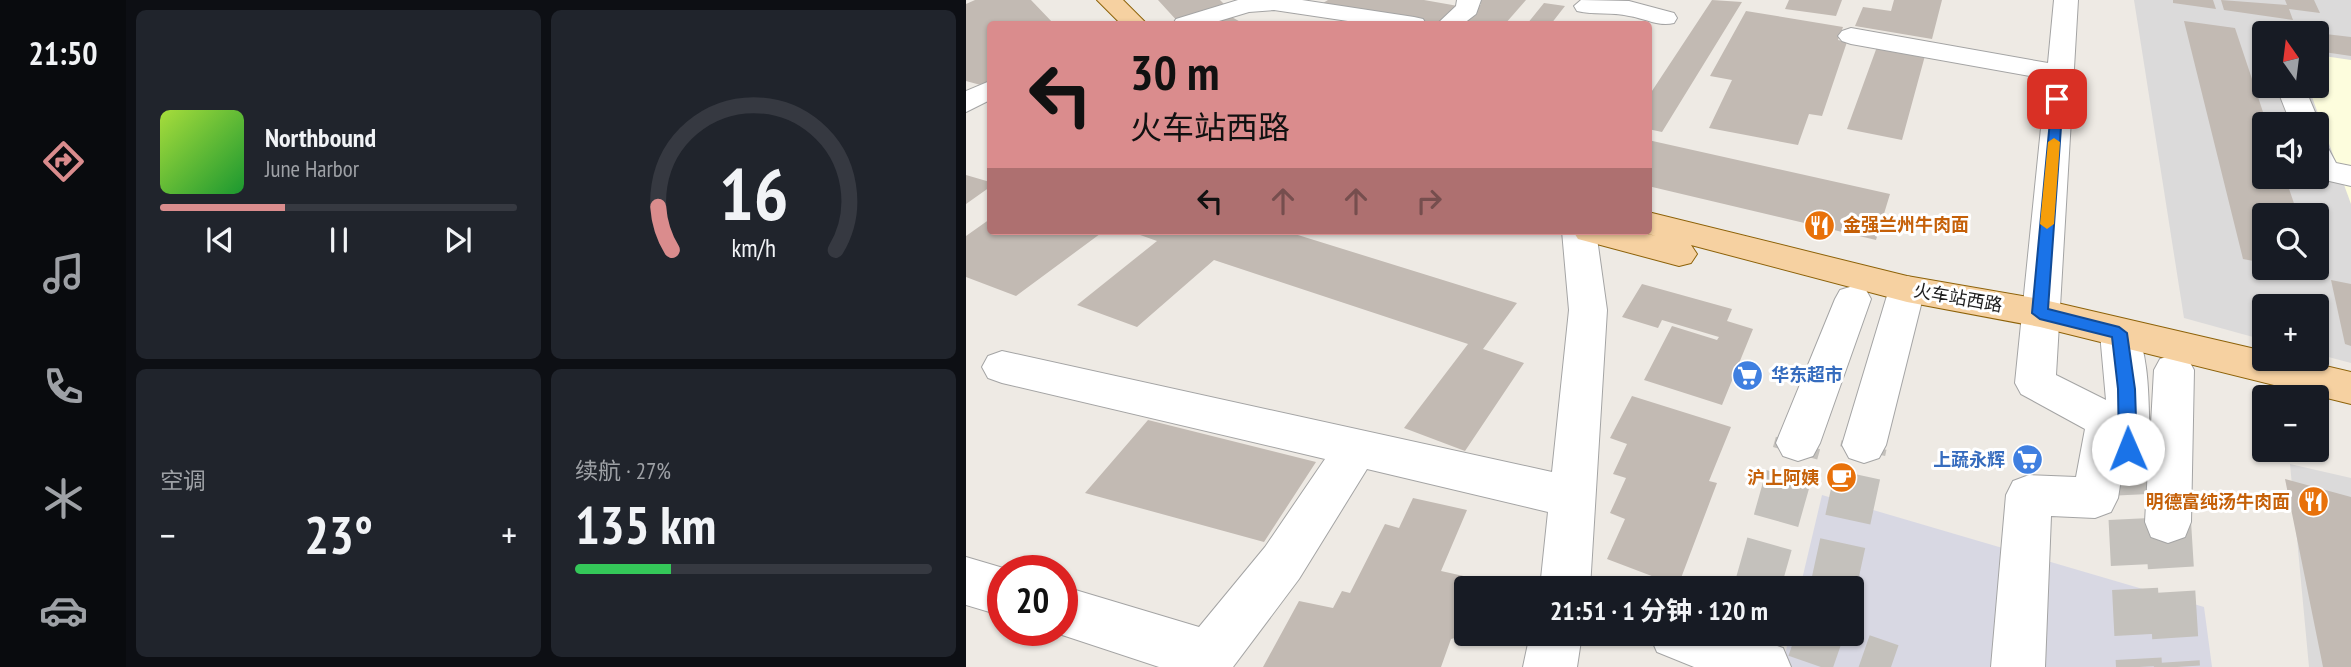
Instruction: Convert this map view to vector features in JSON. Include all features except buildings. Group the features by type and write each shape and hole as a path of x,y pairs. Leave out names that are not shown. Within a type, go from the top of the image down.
{"main road":[{"path":"1100,11 1127,21"},
{"name":"火车站西路","path":"1652,224 1904,300 2351,388"},
{"name":"火车站西路","path":"1605,235 1853,299 1904,300"},
{"name":"火车站西路","path":"2120,344 2174,370 2252,390"},
{"path":"2329,410 2351,415"}],"street":[{"path":"1453,21 1467,9 1469,0"},
{"path":"2018,667 2029,495 2095,498 2108,421 2035,383 2066,0"},
{"path":"1195,21 1247,5 1274,3 1394,21"},
{"path":"1588,10 1629,8 1666,16"},
{"path":"1851,36 2060,73"},
{"path":"966,103 987,91"},
{"path":"2329,171 2351,176"},
{"path":"1566,576 1588,310 1579,235"},
{"path":"1798,443 1853,299"},
{"path":"1864,445 1904,300"},
{"path":"2120,344 2127,389 2128,449"},
{"path":"1002,366 1571,497"},
{"path":"2168,522 2174,370"},
{"path":"1078,617 1203,662 1282,563 1357,447"},
{"path":"966,581 987,587"},
{"path":"1550,667 1554,646"},
{"path":"1707,646 1764,667"}],"shaded area":[{"path":"2134,0 2351,0 2351,363 2329,357 2329,294 2252,294 2252,337 2184,318"},
{"path":"2329,57 2351,60 2351,204 2329,144 2329,112 2317,112 2312,98 2329,98"},
{"path":"2290,464 2351,478 2351,667 2309,667"},
{"path":"1822,495 2204,607 2212,667 1782,667 1787,646 1864,646 1864,576 1803,576"}],"tunnel":[{"path":"1760,576 1798,443"},
{"path":"1836,576 1864,445"},
{"path":"2128,449 2139,667"},
{"path":"2168,522 2177,667"},
{"path":"1831,646 1891,667"}],"slow traffic":[{"path":"2047,224 2054,142"}],"place":[{"name":"金强兰州牛肉面","path":"1820,225"},
{"name":"华东超市","path":"1748,375"},
{"name":"上蔬永辉","path":"2028,460"},
{"name":"沪上阿姨","path":"1842,478"},
{"name":"明德富纯汤牛肉面","path":"2313,502"}],"route":[{"path":"2057,99 2040,313 2119,333 2120,355 2127,389 2128,449"}]}
